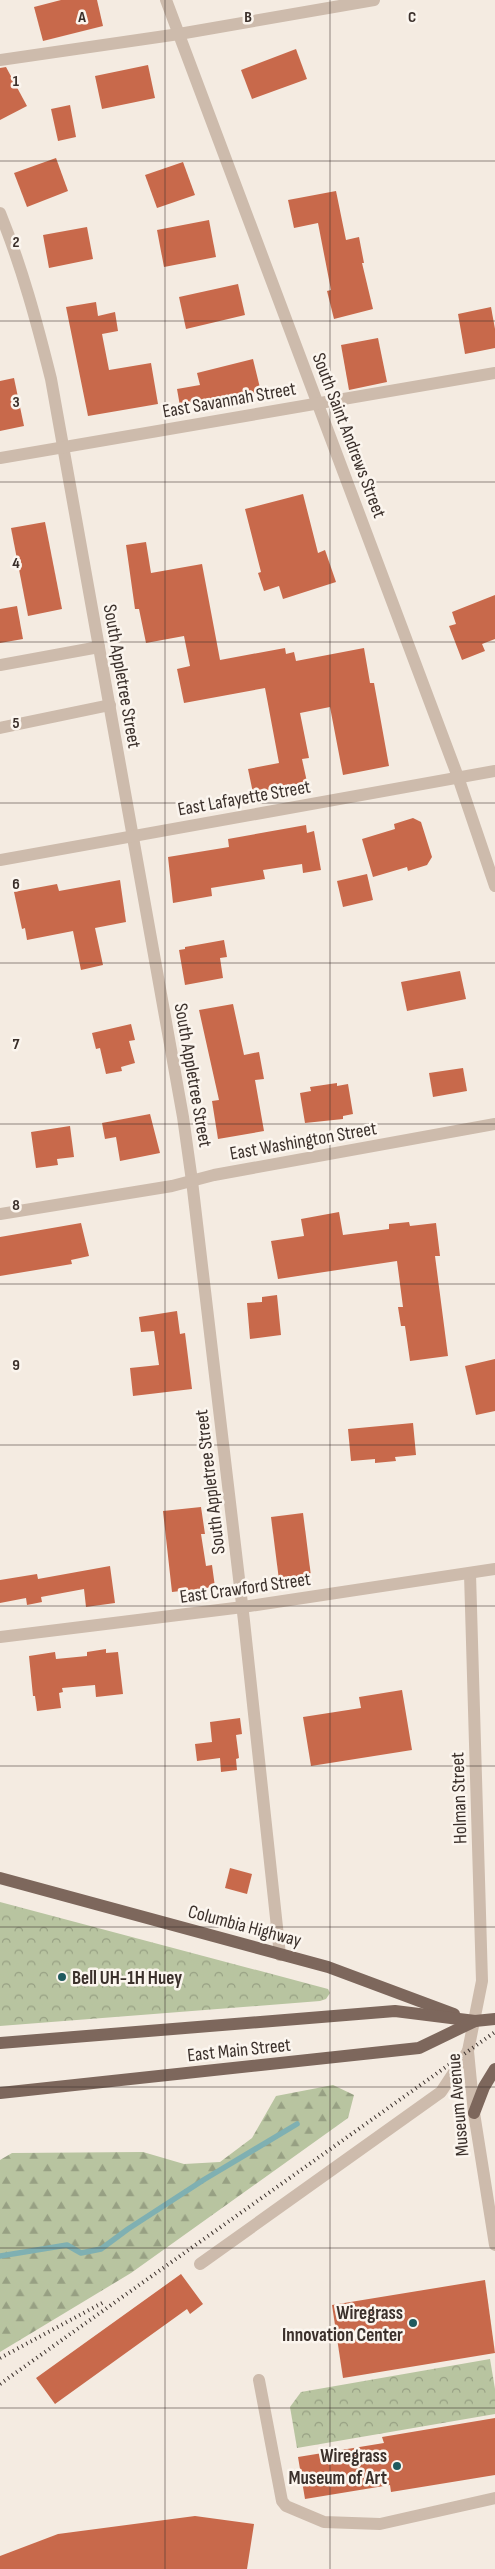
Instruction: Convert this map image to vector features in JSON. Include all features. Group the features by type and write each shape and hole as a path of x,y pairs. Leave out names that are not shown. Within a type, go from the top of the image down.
{"main road":[{"name":"Columbia Highway","path":"0,1878 328,1967 475,2021"},
{"name":"East Main Street","path":"0,2043 394,2011 475,2021 495,2019"},
{"name":"East Main Street","path":"0,2093 419,2048 475,2021"},
{"path":"474,2113 484,2088 495,2069"}],"street":[{"name":"South Saint Andrews Street","path":"166,0 458,777 495,886"},
{"path":"0,60 179,34 374,0"},
{"name":"South Appletree Street","path":"0,213 19,262 39,330 64,448 192,1181 243,1607 280,1955"},
{"name":"East Savannah Street","path":"0,458 495,373"},
{"path":"0,665 99,647"},
{"path":"0,728 110,705"},
{"name":"East Lafayette Street","path":"0,860 495,771"},
{"name":"East Washington Street","path":"0,1214 172,1186 214,1175 495,1124"},
{"name":"East Crawford Street","path":"0,1637 243,1607 495,1570"},
{"name":"Holman Street","path":"470,1574 482,1981 475,2021"},
{"name":"Museum Avenue","path":"475,2021 468,2051 474,2113 495,2245"},
{"path":"200,2264 441,2092 468,2051"},
{"path":"259,2380 282,2501 286,2506 324,2522 380,2524 495,2498"}],"green space":[{"path":"0,1902 328,1989 330,1993 326,1999 320,2001 0,2026"},
{"path":"333,2085 354,2095 348,2118 131,2273 0,2352 0,2160 12,2153 143,2152 184,2164 220,2162 252,2138 276,2096"},
{"path":"490,2359 495,2389 495,2414 297,2448 290,2407 301,2392"}],"building":[{"path":"61,0 97,0 103,26 43,41 34,7"},
{"path":"296,49 307,79 252,99 241,70"},
{"path":"148,65 155,98 102,109 95,76"},
{"path":"6,67 27,106 0,120 0,68"},
{"path":"70,105 76,137 58,141 51,109"},
{"path":"56,158 68,191 27,207 14,173"},
{"path":"183,162 195,195 157,208 145,175"},
{"path":"336,191 346,240 359,237 364,263 362,263 373,309 334,319 327,291 331,290 318,223 294,228 288,200"},
{"path":"209,220 216,257 164,267 157,230"},
{"path":"87,227 93,259 49,268 43,235"},
{"path":"238,284 245,315 186,329 179,297"},
{"path":"96,302 98,316 115,312 118,331 102,334 109,370 151,363 158,404 88,416 66,307"},
{"path":"491,307 495,329 495,348 465,354 458,314"},
{"path":"378,338 387,382 349,390 341,345"},
{"path":"253,359 261,392 205,406 204,402 180,406 177,389 200,385 197,373"},
{"path":"14,378 24,426 0,431 0,381"},
{"path":"303,494 318,553 325,550 336,582 283,599 279,586 264,591 258,573 261,572 245,509"},
{"path":"45,522 62,609 28,616 11,528"},
{"path":"146,542 151,573 202,564 220,660 285,648 286,654 294,652 296,661 364,648 370,683 374,683 389,766 343,775 330,707 300,713 309,758 302,759 307,782 253,793 248,769 279,763 265,688 184,703 177,669 190,666 184,636 146,643 139,609 135,609 126,545"},
{"path":"495,595 495,639 482,644 485,651 462,660 449,626 456,624 452,612"},
{"path":"17,606 23,639 0,643 0,609"},
{"path":"413,818 421,822 432,857 427,865 408,871 407,867 373,877 362,839 395,829 394,824"},
{"path":"306,825 307,833 314,831 321,870 303,873 302,864 263,870 265,879 211,888 212,896 173,903 168,857 229,847 228,839"},
{"path":"367,874 373,900 343,907 337,881"},
{"path":"120,880 126,922 95,928 103,965 81,970 73,931 27,940 25,928 22,929 14,892 57,884 59,891"},
{"path":"224,940 227,957 220,958 223,978 185,985 179,950 185,949 185,947"},
{"path":"460,971 466,999 407,1011 401,982"},
{"path":"233,1004 244,1055 259,1052 264,1079 255,1080 264,1131 218,1139 212,1101 219,1100 199,1010"},
{"path":"131,1024 135,1040 129,1041 135,1063 121,1067 122,1071 106,1074 100,1048 96,1049 92,1033"},
{"path":"463,1068 467,1091 433,1097 429,1073"},
{"path":"337,1083 337,1086 348,1084 353,1114 343,1116 343,1119 305,1123 300,1093 311,1091 310,1087"},
{"path":"150,1114 160,1153 120,1161 116,1137 105,1139 102,1123"},
{"path":"70,1126 74,1157 57,1159 58,1165 36,1168 31,1132"},
{"path":"339,1212 343,1235 389,1229 389,1224 409,1222 410,1226 436,1223 440,1256 435,1256 448,1356 410,1361 405,1326 401,1326 398,1307 403,1307 397,1261 278,1279 271,1241 304,1236 301,1219"},
{"path":"81,1223 89,1256 71,1260 72,1264 0,1276 0,1237"},
{"path":"277,1295 281,1335 250,1339 247,1303 262,1302 262,1297"},
{"path":"177,1311 180,1334 185,1333 192,1389 133,1396 130,1368 159,1365 154,1331 141,1332 139,1317"},
{"path":"495,1359 495,1411 476,1415 465,1366"},
{"path":"413,1423 416,1455 395,1457 396,1461 375,1463 375,1459 351,1461 348,1429"},
{"path":"201,1507 205,1534 201,1534 206,1566 212,1565 215,1587 172,1592 163,1511"},
{"path":"303,1513 311,1576 279,1580 271,1517"},
{"path":"110,1566 115,1603 86,1607 84,1589 41,1597 42,1602 27,1605 26,1598 0,1603 0,1580 37,1574 38,1579"},
{"path":"106,1649 106,1653 118,1652 123,1694 96,1697 95,1685 62,1688 63,1692 59,1693 61,1708 37,1711 35,1696 33,1696 29,1656 55,1652 56,1659 87,1656 87,1652"},
{"path":"402,1690 412,1750 311,1766 303,1717 361,1708 359,1697"},
{"path":"240,1718 242,1734 236,1735 239,1758 236,1759 237,1770 221,1772 220,1758 197,1761 195,1744 212,1742 210,1722"},
{"path":"230,1868 252,1874 247,1894 225,1888"},
{"path":"181,2274 203,2304 190,2314 187,2309 55,2404 36,2378"},
{"name":"Wiregrass Innovation Center","path":"485,2280 495,2353 343,2378 332,2305"},
{"name":"Wiregrass Museum of Art","path":"495,2418 495,2475 391,2492 390,2485 305,2499 298,2457 384,2443 382,2437"},
{"path":"195,2516 254,2524 247,2569 0,2569 0,2556 58,2534"}],"waterway":[{"path":"0,2256 67,2245 81,2253 101,2249 128,2229 205,2179 297,2124"}],"railway":[{"path":"0,2384 495,2032"},
{"path":"0,2358 104,2302"}],"place":[{"name":"Bell UH-1H Huey","path":"62,1977"},
{"name":"Wiregrass Innovation Center","path":"413,2323"},
{"name":"Wiregrass Museum of Art","path":"397,2466"}]}
